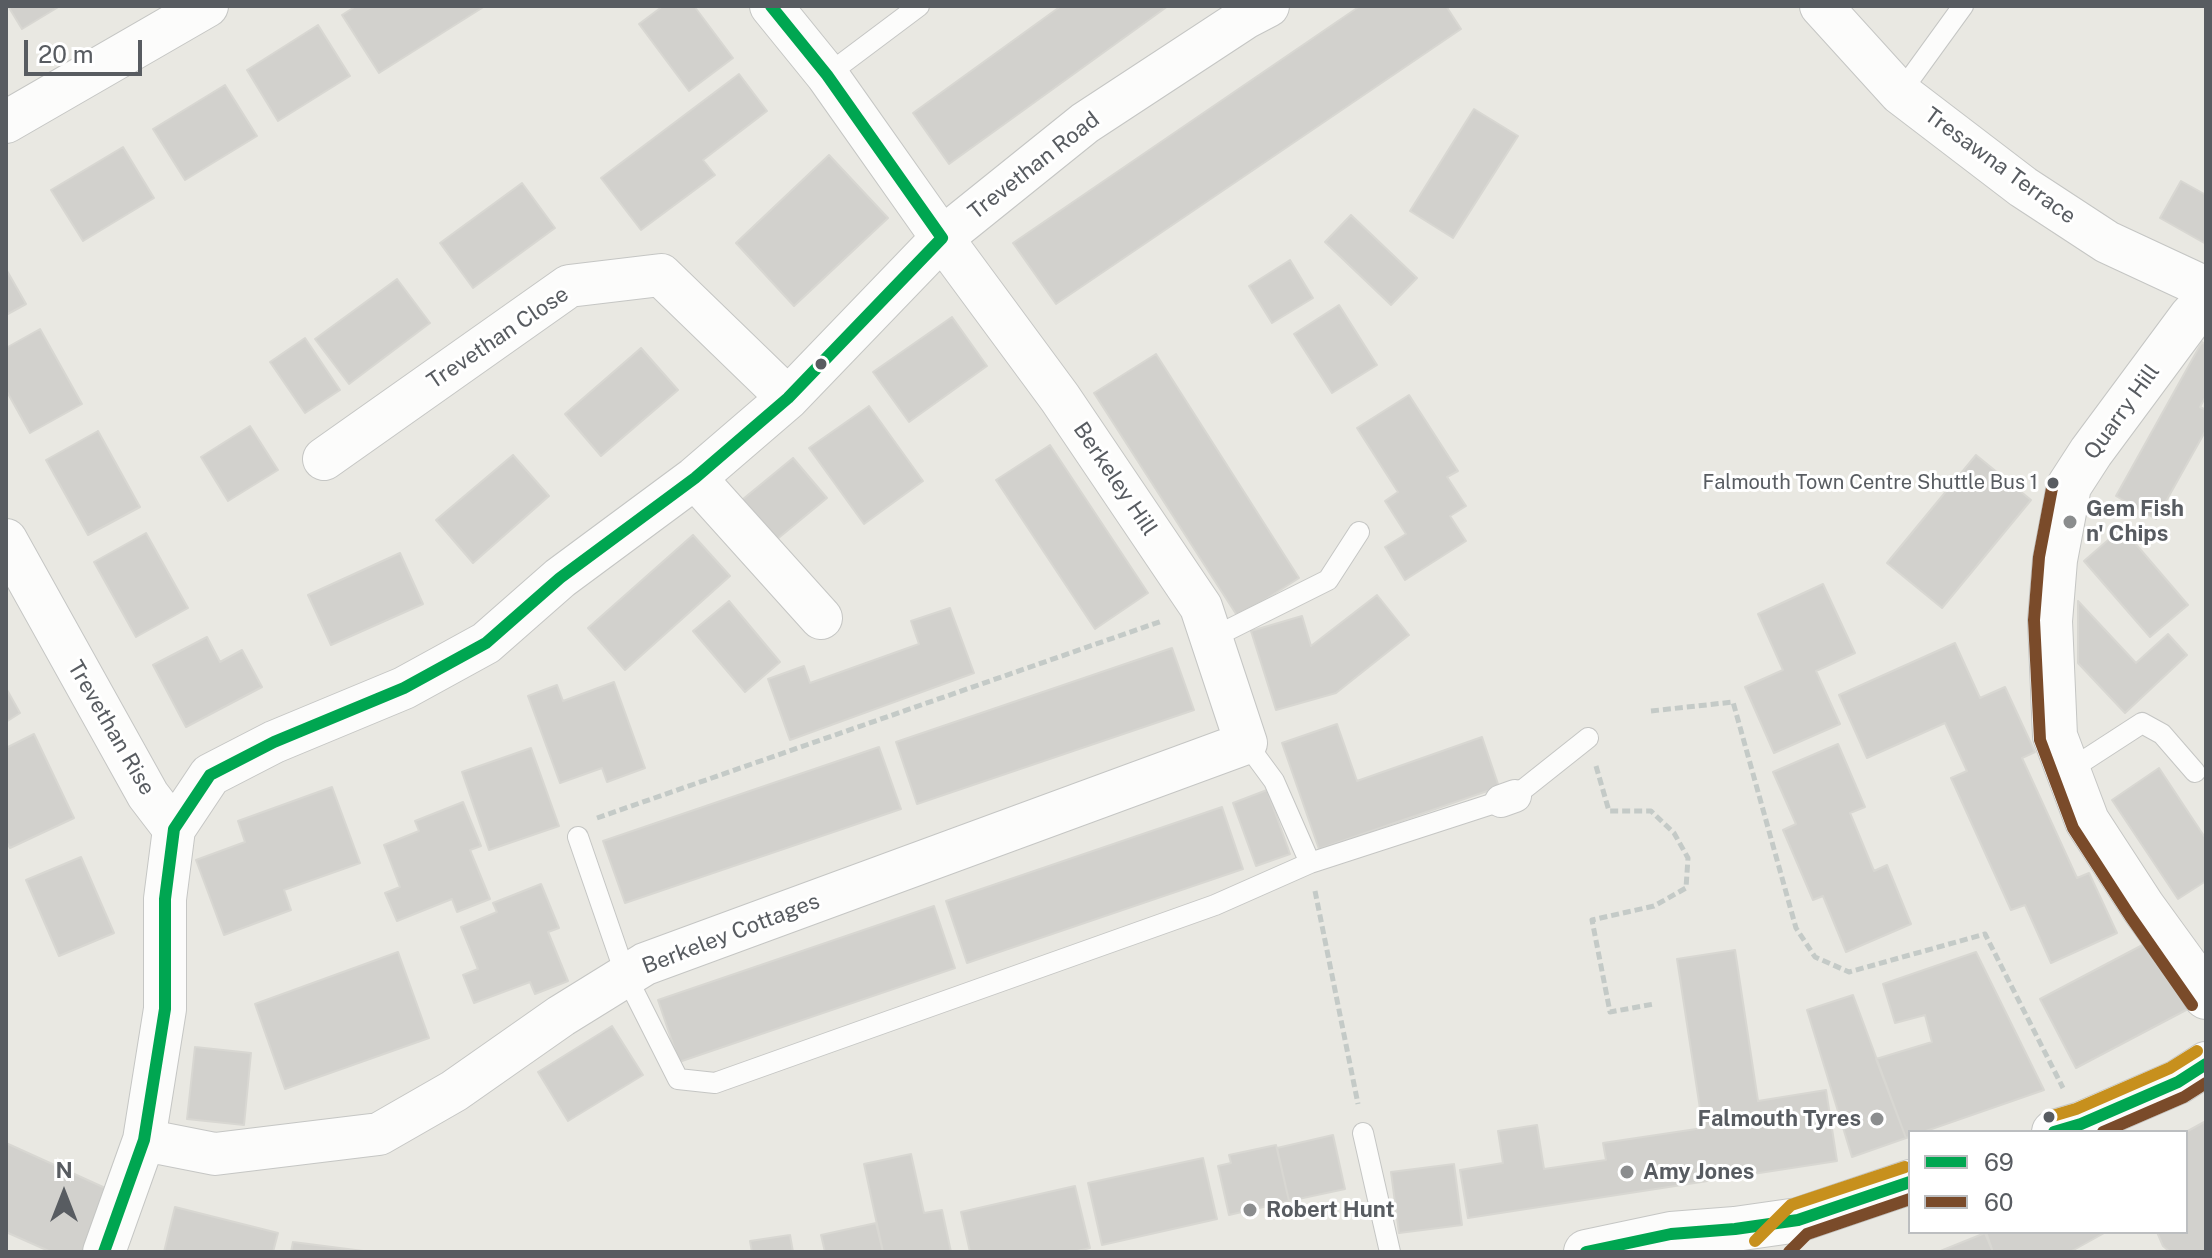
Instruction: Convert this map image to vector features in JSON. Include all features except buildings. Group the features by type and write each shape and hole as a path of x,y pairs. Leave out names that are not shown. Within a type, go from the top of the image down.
{"street":[{"path":"6,122 207,6"},
{"name":"Berkeley Hill","path":"771,6 827,75 1060,398 1206,623 1246,743"},
{"name":"Trevethan Road","path":"174,829 210,775 274,742 404,688 486,643 560,578 695,478 788,398 942,238 1085,123 1268,6"},
{"name":"Tresawna Terrace","path":"1821,6 1900,93 2023,187 2202,306"},
{"name":"Trevethan Close","path":"324,459 569,286 661,275 788,398"},
{"name":"Quarry Hill","path":"2202,306 2091,452 2069,486 2055,560 2050,621 2055,736 2087,821 2206,997"},
{"path":"695,478 821,618"},
{"name":"Trevethan Rise","path":"6,540 148,795 174,829"},
{"name":"Berkeley Cottages","path":"144,1140 215,1154 379,1134 454,1091 561,1016 645,964 1246,743"},
{"path":"104,1252 144,1140 165,1009 165,899 174,829"},
{"path":"2073,1129 2178,1082 2206,1064"},
{"path":"1598,1251 1671,1234 1798,1220 1908,1183"},
{"path":"1766,1252 1798,1220"}],"lane":[{"path":"827,75 919,6"},
{"path":"1900,93 1963,6"},
{"path":"1206,623 1328,580 1359,532"},
{"path":"2068,771 2142,723 2162,734 2195,772"},
{"path":"578,837 626,976 678,1079 715,1083 1215,905 1310,863 1508,799 1588,738"},
{"path":"1246,743 1274,781 1310,863"},
{"path":"1363,1133 1390,1252"}],"path":[{"path":"578,837 588,821 1206,623"},
{"path":"1651,711 1733,702 1796,928 1815,957 1849,972 1985,934 2073,1129"},
{"path":"1588,738 1609,811 1651,811 1674,833 1688,858 1686,888 1654,906 1592,920 1610,1012 1654,1004"},
{"path":"1310,863 1363,1133"}],"transit line":[{"name":"69","path":"104,1252 144,1140 165,1009 165,899 174,829 210,775 274,742 404,688 486,643 560,578 695,478 788,398 942,238 827,75 771,6"},
{"name":"60","path":"2053,483 2039,557 2034,620 2040,740 2073,828 2192,1005"},
{"path":"2049,1117 2076,1109 2170,1068 2197,1051"},
{"name":"69","path":"2061,1130 2178,1082 2206,1064"},
{"name":"60","path":"2108,1130 2184,1097 2206,1083"},
{"path":"1755,1241 1791,1205 1905,1167"},
{"name":"69","path":"1586,1252 1671,1234 1798,1220 1908,1183"},
{"name":"60","path":"1789,1252 1807,1234 1908,1200"}],"place":[{"name":"Falmouth Town Centre Shuttle Bus 1","path":"2053,483"},
{"name":"Gem Fish n' Chips","path":"2070,522"},
{"name":"Falmouth Tyres","path":"1877,1119"},
{"name":"Amy Jones","path":"1627,1172"},
{"name":"Robert Hunt","path":"1250,1210"}]}
